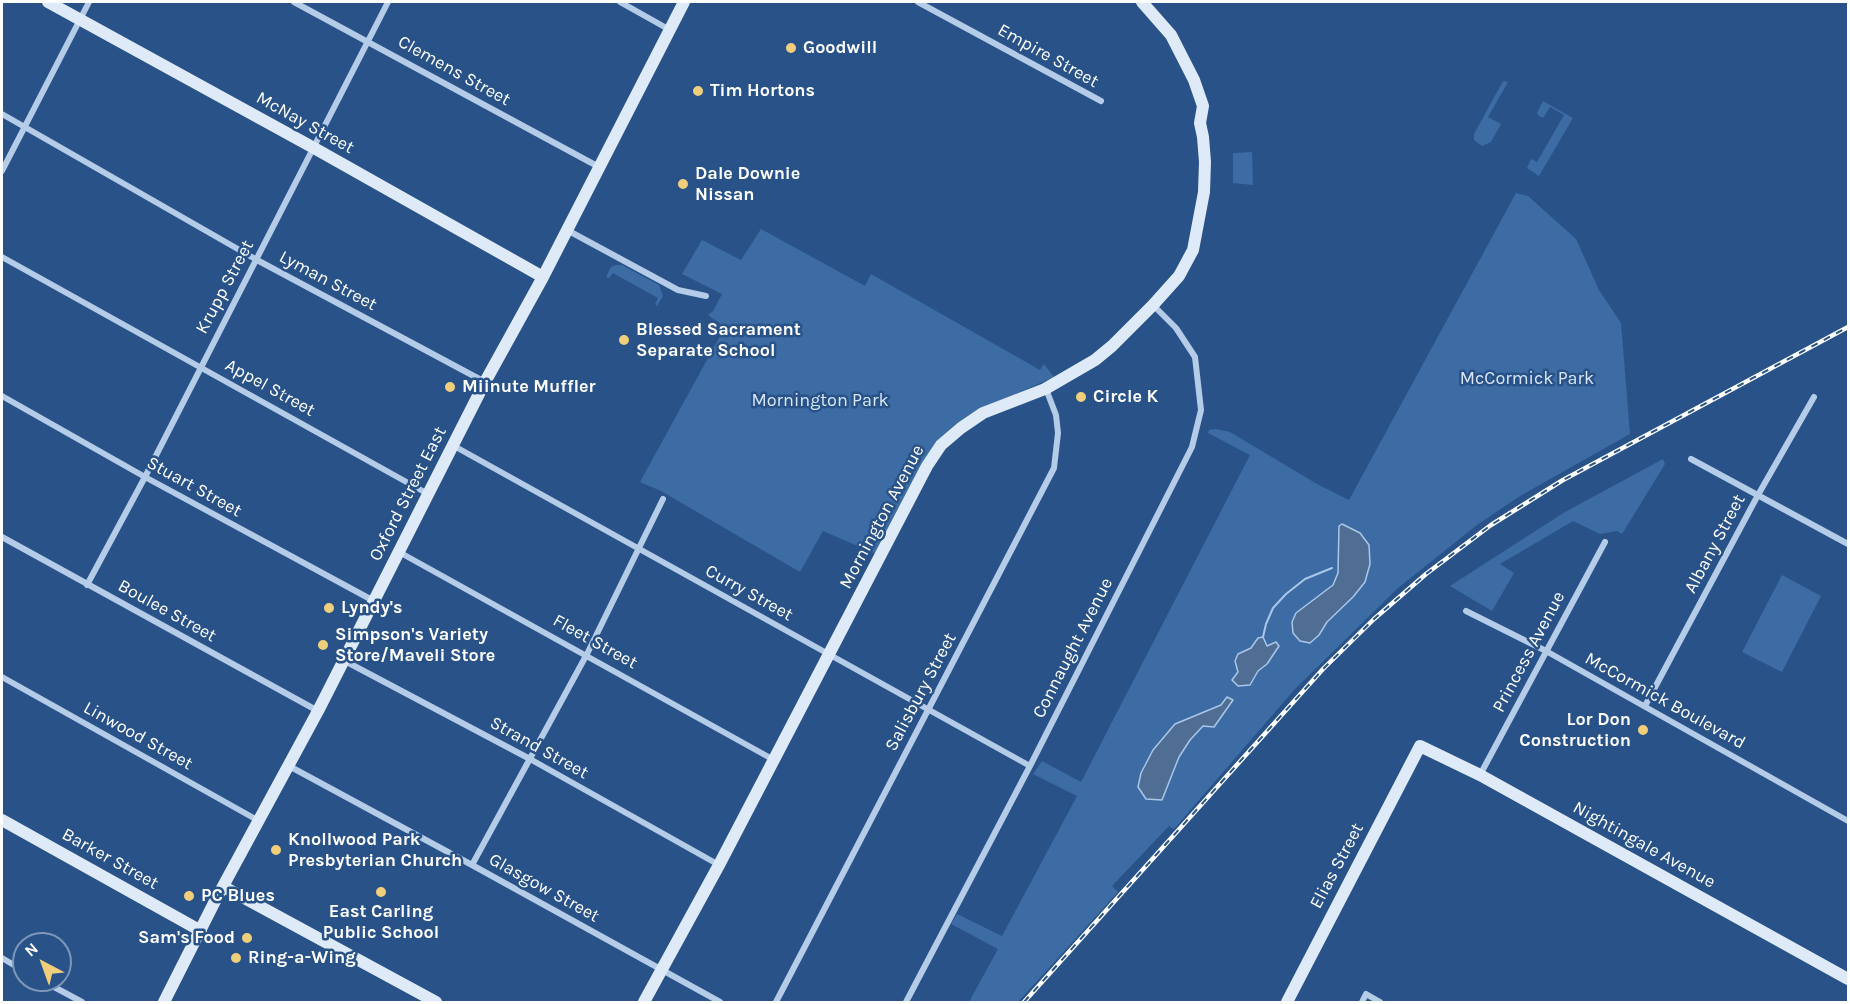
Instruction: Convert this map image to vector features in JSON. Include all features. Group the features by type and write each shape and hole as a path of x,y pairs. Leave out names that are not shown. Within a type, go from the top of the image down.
{"street":[{"name":"McNay Street","path":"48,2 543,277"},
{"path":"2,171 89,2"},
{"name":"Clemens Street","path":"294,2 599,167"},
{"name":"Krupp Street","path":"87,585 145,477 388,2"},
{"path":"620,2 670,30"},
{"name":"Oxford Street East","path":"164,1002 318,711 485,382 543,277 684,2"},
{"name":"Empire Street","path":"918,2 1101,102"},
{"name":"Mornington Avenue","path":"644,1002 719,866 927,466 941,445 983,413 1045,389 1095,360 1132,327 1179,276 1193,250 1204,192 1205,162 1200,123 1203,106 1194,80 1171,35 1157,16 1142,2"},
{"name":"Lyman Street","path":"2,114 256,260 485,382"},
{"path":"567,230 678,290 706,296"},
{"name":"Appel Street","path":"2,257 429,495"},
{"name":"Connaught Avenue","path":"906,1002 1030,766 1192,447 1202,410 1195,357 1176,328 1153,305"},
{"name":"Salisbury Street","path":"776,1002 1054,468 1058,433 1056,415 1045,389"},
{"name":"Stuart Street","path":"2,396 145,477 374,601"},
{"name":"Albany Street","path":"1645,706 1758,495 1814,397"},
{"name":"Curry Street","path":"454,446 1030,766"},
{"path":"1691,459 1848,544"},
{"path":"472,865 587,654 663,499"},
{"name":"Boulee Street","path":"2,537 318,711"},
{"name":"Princess Avenue","path":"1480,775 1605,542"},
{"name":"Fleet Street","path":"399,552 587,654 774,760"},
{"name":"McCormick Boulevard","path":"1466,611 1546,651 1848,821"},
{"name":"Strand Street","path":"343,660 530,759 719,866"},
{"name":"Linwood Street","path":"2,677 260,821"},
{"name":"Nightingale Avenue","path":"1420,746 1480,775 1848,979"},
{"name":"Elias Street","path":"1287,1002 1420,746"},
{"name":"Glasgow Street","path":"289,766 720,1002"},
{"name":"Barker Street","path":"2,820 201,931"},
{"path":"224,887 436,1002"},
{"path":"63,992 82,1002"},
{"path":"1362,1002 1366,994 1380,1002"}],"green space":[{"path":"1503,81 1508,82 1488,117 1501,124 1491,142 1482,146 1474,140 1474,134"},
{"path":"1543,101 1573,118 1539,176 1527,168 1531,159 1537,162 1564,115 1550,107 1543,118 1539,116 1537,113"},
{"path":"1252,152 1253,185 1233,183 1233,153"},
{"name":"McCormick Park","path":"1516,193 1528,196 1576,239 1599,290 1621,323 1630,434 1520,496 1477,525 1398,588 1294,690 1174,829 1169,826 1112,886 1118,892 1018,1002 969,1002 998,949 951,924 957,914 1002,936 1077,796 1033,774 1042,761 1081,782 1250,455 1208,433 1209,430 1230,432 1317,484 1349,500"},
{"name":"Mornington Park","path":"761,229 865,286 871,274 1040,370 1044,364 1054,377 979,410 962,421 876,554 823,531 800,572 661,491 640,482 725,327 708,315 713,311 722,294 682,274 702,240 741,260"},
{"path":"622,265 659,285 663,296 657,306 655,304 658,298 613,273 609,278 606,277 611,267"},
{"path":"1663,459 1665,464 1622,534 1617,531 1600,534 1573,521 1500,564 1514,573 1492,611 1450,586 1565,512"},
{"path":"1782,575 1821,596 1782,672 1742,652"}],"shaded area":[{"path":"1342,524 1360,533 1369,545 1370,564 1365,582 1327,622 1319,635 1310,643 1300,641 1293,633 1292,622 1296,613 1333,585 1338,573 1339,526"},
{"path":"1263,637 1267,646 1276,642 1279,646 1267,664 1258,671 1250,685 1238,686 1232,680 1238,672 1235,661 1238,654 1251,648 1258,638"},
{"path":"1227,697 1233,700 1214,727 1203,726 1179,757 1162,800 1146,799 1138,787 1141,773 1153,750 1175,724 1221,705"}],"waterway":[{"path":"1263,637 1273,608 1286,594 1305,579 1332,568"}],"railway":[{"path":"1024,1002 1323,669 1374,619 1426,574 1491,525 1563,480 1848,327"}],"place":[{"name":"Goodwill","path":"791,48"},
{"name":"Tim Hortons","path":"698,91"},
{"name":"Dale Downie Nissan","path":"683,184"},
{"name":"Blessed Sacrament Separate School","path":"624,340"},
{"name":"Miinute Muffler","path":"450,387"},
{"name":"Circle K","path":"1081,397"},
{"name":"Lyndy's","path":"329,608"},
{"name":"Simpson's Variety Store/Maveli Store","path":"323,645"},
{"name":"Lor Don Construction","path":"1643,730"},
{"name":"Knollwood Park Presbyterian Church","path":"276,850"},
{"name":"East Carling Public School","path":"381,892"},
{"name":"PC Blues","path":"189,896"},
{"name":"Sam's Food","path":"247,938"},
{"name":"Ring-a-Wing","path":"236,958"}]}
